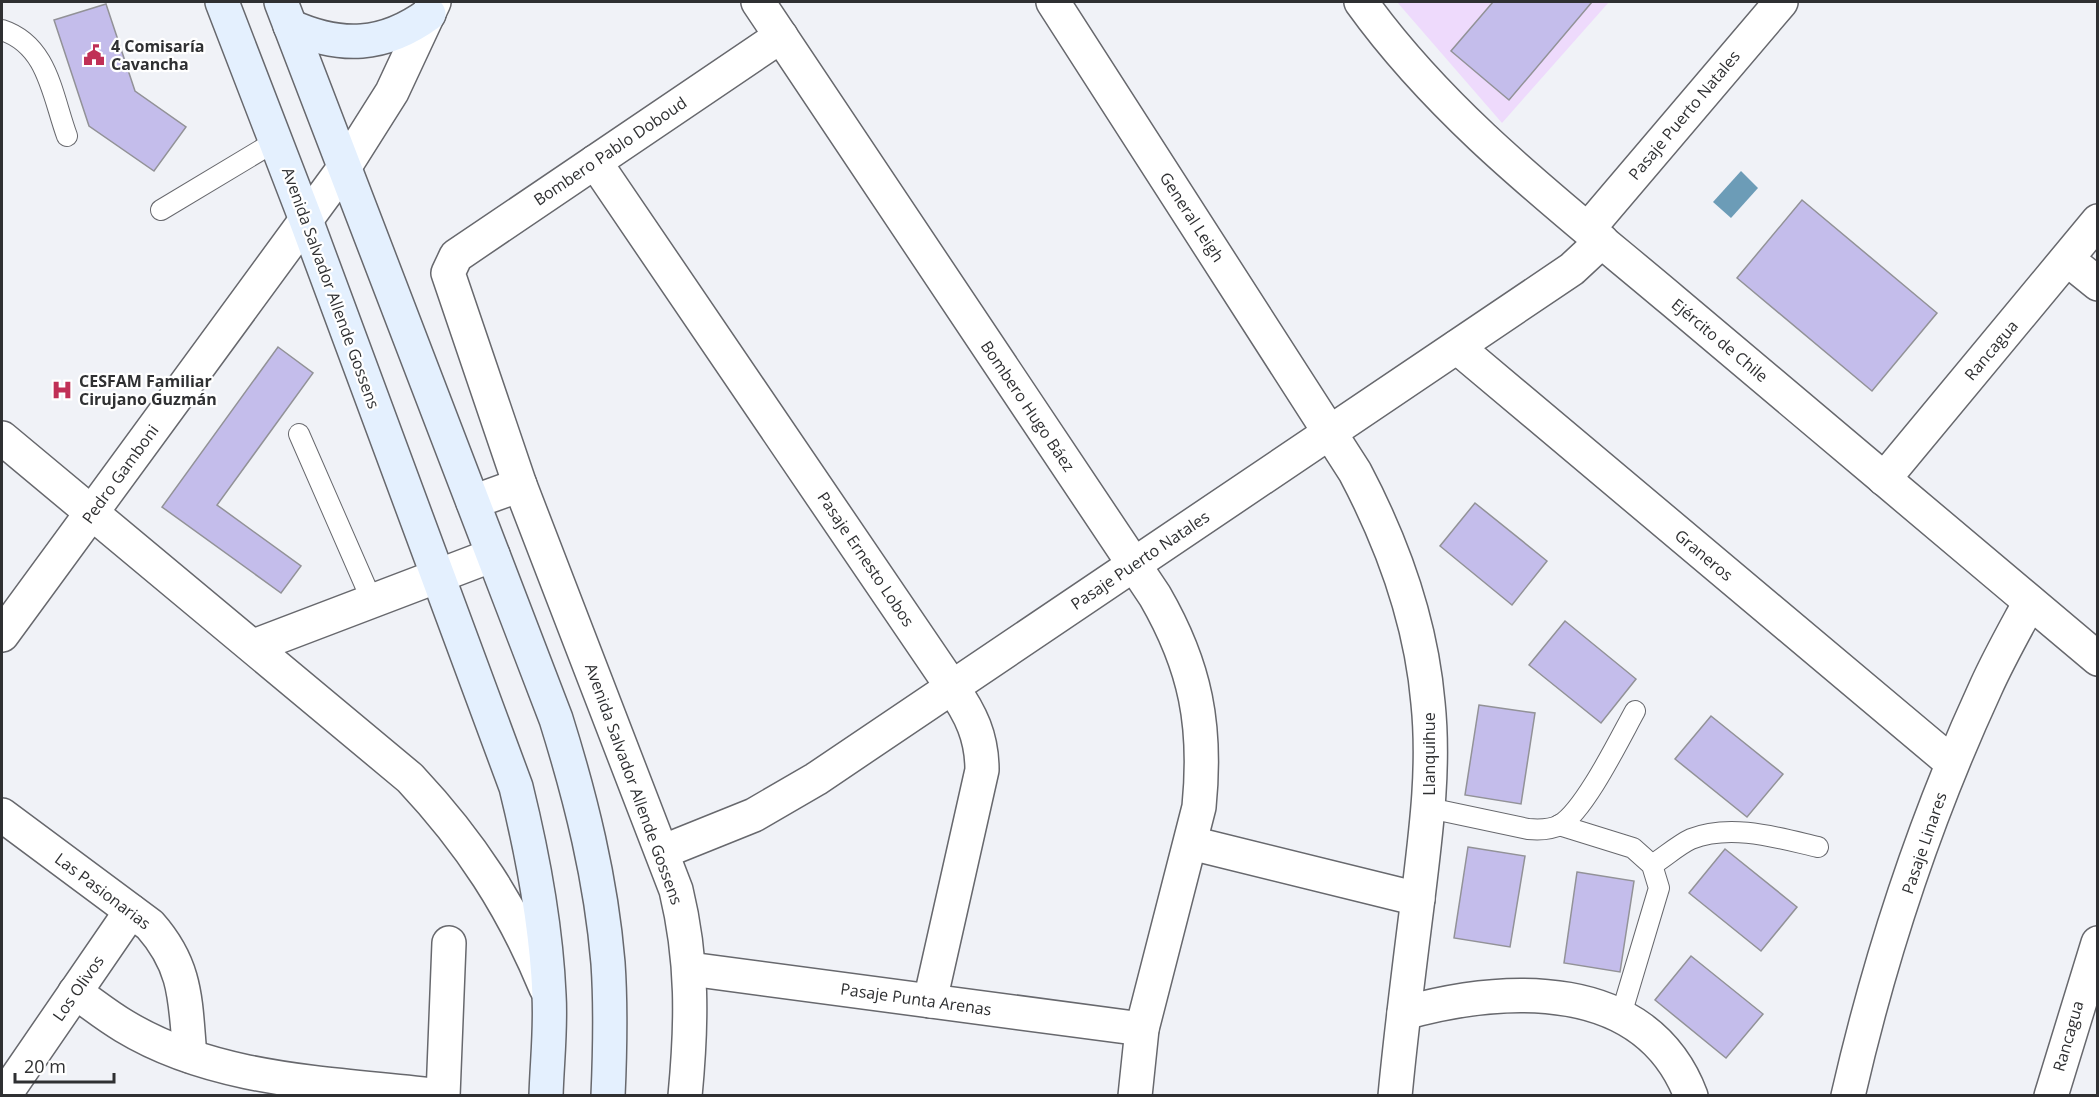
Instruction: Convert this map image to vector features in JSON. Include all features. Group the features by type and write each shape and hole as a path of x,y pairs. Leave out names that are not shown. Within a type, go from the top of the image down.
{"main road":[{"name":"Avenida Salvador Allende Gossens","path":"222,2 306,220 516,787 537,882 549,997 546,1095"},
{"path":"285,14 312,36 335,41 359,42 396,33 431,8"},
{"path":"285,14 556,718 589,835 600,895 608,963 608,1095"}],"street":[{"name":"Bombero Hugo Báez","path":"758,2 1134,565 1173,628 1197,697 1202,734 1203,770 1199,807 1142,1029 1135,1095"},
{"name":"General Leigh","path":"1053,2 1330,432"},
{"name":"Ejército de Chile","path":"1361,2 1437,93 1595,235 2097,659"},
{"name":"Pasaje Puerto Natales","path":"662,852 709,835 785,798 1572,270 1595,235 1781,2"},
{"name":"Pedro Gamboni","path":"2,635 344,168 392,92 431,8"},
{"name":"Bombero Pablo Doboud","path":"448,273 456,255 781,36"},
{"name":"Pasaje Ernesto Lobos","path":"595,162 952,687 977,730 982,750 981,770 930,1001"},
{"name":"Rancagua","path":"1884,479 2097,221"},
{"path":"2067,259 2097,284"},
{"name":"Avenida Salvador Allende Gossens","path":"448,273 519,485 662,852 678,900 690,969 685,1095"},
{"name":"Graneros","path":"1457,347 1952,763"},
{"name":"Llanquihue","path":"1330,432 1376,512 1408,598 1421,650 1428,702 1431,755 1429,808 1395,1095"},
{"name":"Avenida Salvador Allende Gossens","path":"2,438 372,743 410,778 446,816 506,901 549,997"},
{"path":"473,502 519,485"},
{"path":"254,646 493,555"},
{"name":"Pasaje Linares","path":"1848,1095 1898,918 1952,763 1987,684 2030,602"},
{"name":"Las Pasionarias","path":"2,815 150,925 166,943 180,972 190,1056"},
{"path":"1191,843 1418,899"},
{"name":"Los Olivos","path":"4,1095 131,911"},
{"name":"Rancagua","path":"2050,1095 2097,943"},
{"path":"75,992 124,1026 190,1056 257,1074 442,1095 449,944"},
{"name":"Pasaje Punta Arenas","path":"690,969 1142,1029"},
{"path":"1404,1013 1470,998 1533,996 1599,1006 1621,1015 1659,1042 1688,1088"}],"lane":[{"path":"2,30 18,35 35,50 49,80 67,136"},
{"path":"161,210 276,141"},
{"path":"299,434 372,601"},
{"path":"1429,808 1528,829 1539,830 1558,825 1574,812 1635,711"},
{"path":"1558,825 1633,848 1652,865 1659,888 1657,900 1621,1015"},
{"path":"1652,865 1690,839 1725,831 1818,847"}],"shaded area":[{"path":"1397,2 1609,2 1502,123"}],"water":[{"path":"1741,171 1758,188 1731,218 1713,202"}],"building":[{"path":"1493,2 1592,2 1509,100 1451,51"},
{"name":"4 Comisaría Cavancha","path":"106,4 135,91 186,127 154,171 89,126 54,20"},
{"path":"1802,200 1937,313 1872,391 1737,278"},
{"path":"278,347 313,373 217,505 301,566 281,593 162,507"},
{"path":"1475,503 1547,561 1512,605 1440,546"},
{"path":"1565,621 1636,679 1601,723 1529,665"},
{"path":"1479,705 1535,713 1521,804 1465,795"},
{"path":"1711,716 1783,774 1747,817 1675,759"},
{"path":"1468,847 1525,856 1510,947 1454,938"},
{"path":"1725,849 1797,907 1761,951 1689,893"},
{"path":"1577,872 1634,881 1620,972 1564,963"},
{"path":"1691,956 1763,1014 1726,1058 1655,1000"}],"place":[{"name":"4 Comisaría Cavancha","path":"94,55"},
{"name":"CESFAM Familiar Cirujano Guzmán","path":"62,390"}]}
